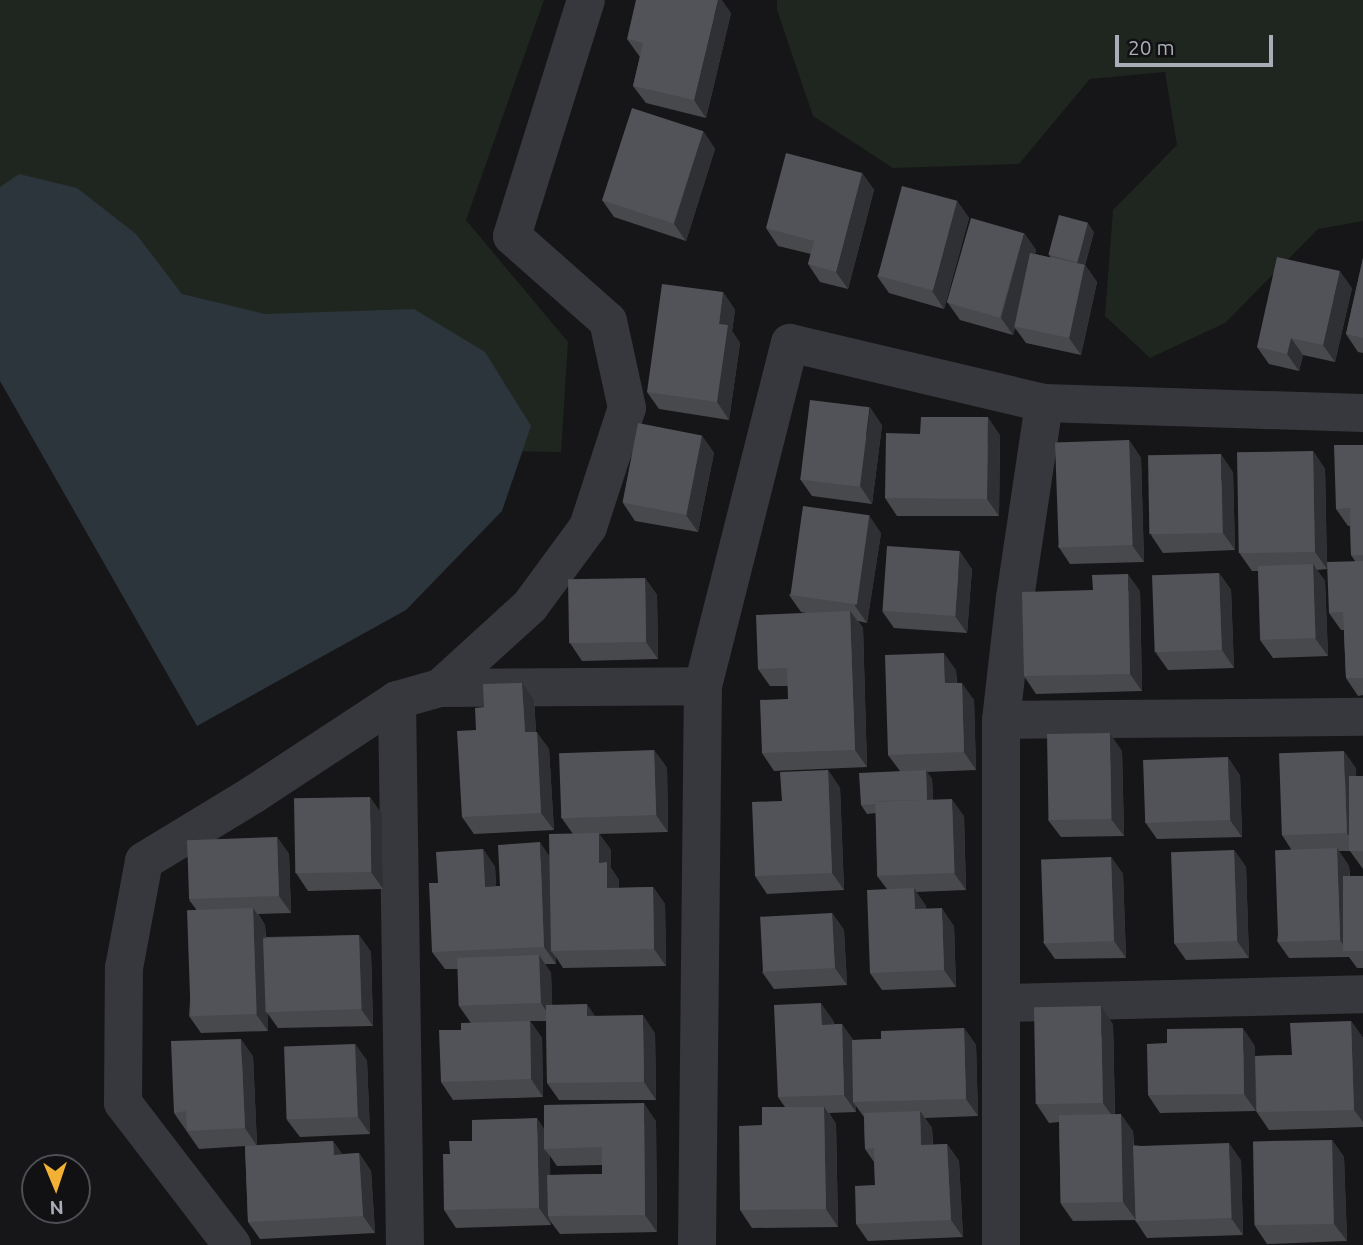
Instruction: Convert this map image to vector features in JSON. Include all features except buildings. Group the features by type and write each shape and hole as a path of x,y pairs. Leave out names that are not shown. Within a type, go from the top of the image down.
{"street":[{"path":"440,688 530,606 588,527 626,408 608,321 512,236 586,0"},
{"path":"697,1245 703,686 790,343 1044,403 1363,413"},
{"path":"1001,1245 1001,720 1014,598 1044,403"},
{"path":"232,1245 123,1104 124,968 144,861 254,794 397,700 440,688 703,686"},
{"path":"397,700 405,1245"},
{"path":"1001,720 1363,717"},
{"path":"1002,1003 1363,994"}],"shaded area":[{"path":"0,0 544,0 466,220 568,342 561,452 485,451 0,232"},
{"path":"777,0 1363,0 1363,221 1318,229 1225,323 1150,358 1105,316 1113,210 1177,145 1165,72 1090,79 1019,164 893,168 813,116 777,10"},
{"path":"19,174 77,188 136,234 182,294 265,314 414,309 485,352 531,426 502,511 406,610 197,726 0,381 0,187"}]}
